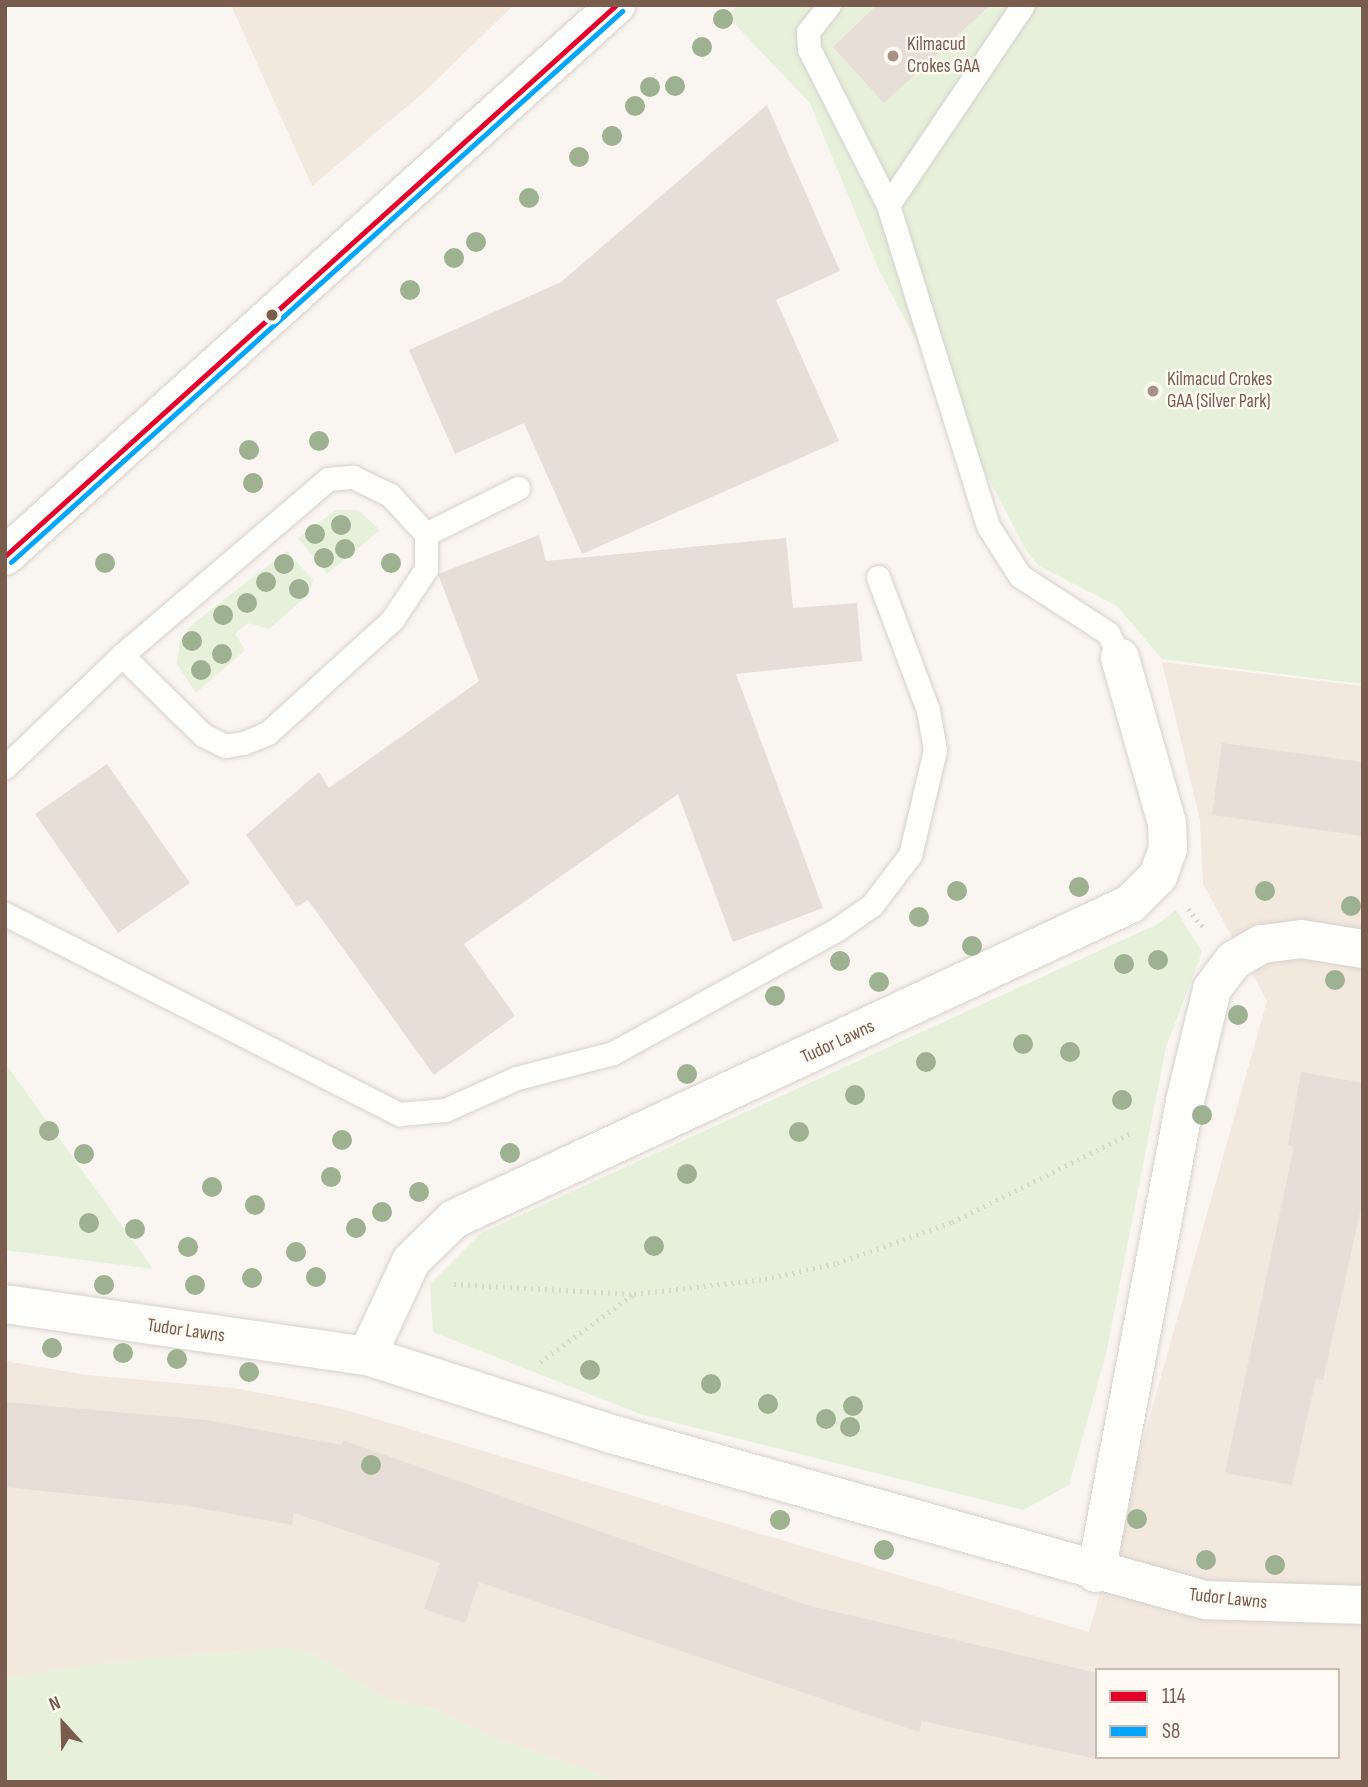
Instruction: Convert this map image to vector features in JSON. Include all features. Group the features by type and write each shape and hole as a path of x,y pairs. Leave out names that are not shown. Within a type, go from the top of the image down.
{"street":[{"path":"5,556 616,5"},
{"name":"Tudor Lawns","path":"367,1356 400,1281 426,1241 454,1219 1096,923 1130,904 1157,876 1168,849 1167,823 1120,658"},
{"path":"1096,1573 1185,1101 1212,989 1234,960 1262,944 1301,939 1363,949"},
{"name":"Tudor Lawns","path":"5,1304 367,1356 615,1436 1096,1573 1205,1600 1363,1605"}],"lane":[{"path":"829,5 811,25 809,49 888,205 988,526 1005,561 1044,596 1108,633 1120,658"},
{"path":"888,205 1023,5"},
{"path":"5,767 122,655 328,479 353,477 390,495 426,534 426,569 392,620 268,733 243,743 225,746 203,735 122,655"},
{"path":"426,534 518,488"},
{"path":"5,914 400,1114 445,1110 516,1077 614,1053 839,928 872,905 910,855 935,750 928,710 878,577"}],"path":[{"path":"1157,876 1234,960"},
{"path":"400,1281 634,1294 765,1279 906,1240 1084,1160 1185,1101"},
{"path":"500,1397 566,1339 634,1294"}],"shaded area":[{"path":"231,5 514,5 423,93 312,186"},
{"path":"1162,662 1363,686 1363,1782 621,1782 491,1736 432,1708 386,1699 313,1653 285,1648 134,1659 5,1678 5,1361 87,1375 234,1388 339,1408 1089,1632 1267,1001 1203,884 1200,820"}],"green space":[{"name":"Kilmacud Crokes GAA (Silver Park)","path":"738,5 1363,5 1363,684 1162,659 1117,606 1039,566 1026,550 879,270 810,103 727,16"},
{"path":"336,510 358,510 380,530 327,574 298,538"},
{"path":"287,551 313,580 309,594 269,629 248,623 235,634 245,650 196,693 177,664 180,640 195,622"},
{"path":"1176,910 1202,952 1166,1047 1106,1354 1069,1485 1023,1510 640,1414 433,1332 430,1284 481,1233 1158,924"},
{"path":"5,1063 153,1269 5,1250"},
{"path":"285,1648 313,1653 386,1699 432,1708 491,1736 621,1782 5,1782 5,1678 134,1659"}],"building":[{"name":"Kilmacud Crokes GAA","path":"877,5 990,5 884,103 833,47"},
{"path":"767,105 840,271 776,300 839,441 582,554 524,423 455,454 409,350 561,282"},
{"path":"539,535 546,561 786,538 793,608 857,603 862,661 736,674 823,908 733,942 678,794 464,944 515,1016 434,1075 308,900 297,907 246,835 319,772 329,788 479,681 438,574"},
{"path":"1222,743 1363,762 1363,836 1212,815"},
{"path":"107,764 190,883 118,933 35,814"},
{"path":"1301,1072 1363,1083 1363,1199 1323,1380 1316,1378 1292,1485 1225,1473 1294,1146 1288,1145"},
{"path":"5,1402 207,1420 341,1445 343,1440 810,1606 1095,1673 1095,1759 922,1721 919,1732 479,1582 465,1623 424,1609 440,1563 294,1513 292,1525 188,1506 5,1487"}],"transit line":[{"name":"114","path":"5,556 616,5"},
{"name":"S8","path":"11,562 622,11"}],"place":[{"name":"Kilmacud Crokes GAA","path":"893,56"},
{"name":"Kilmacud Crokes GAA (Silver Park)","path":"1153,391"}]}
